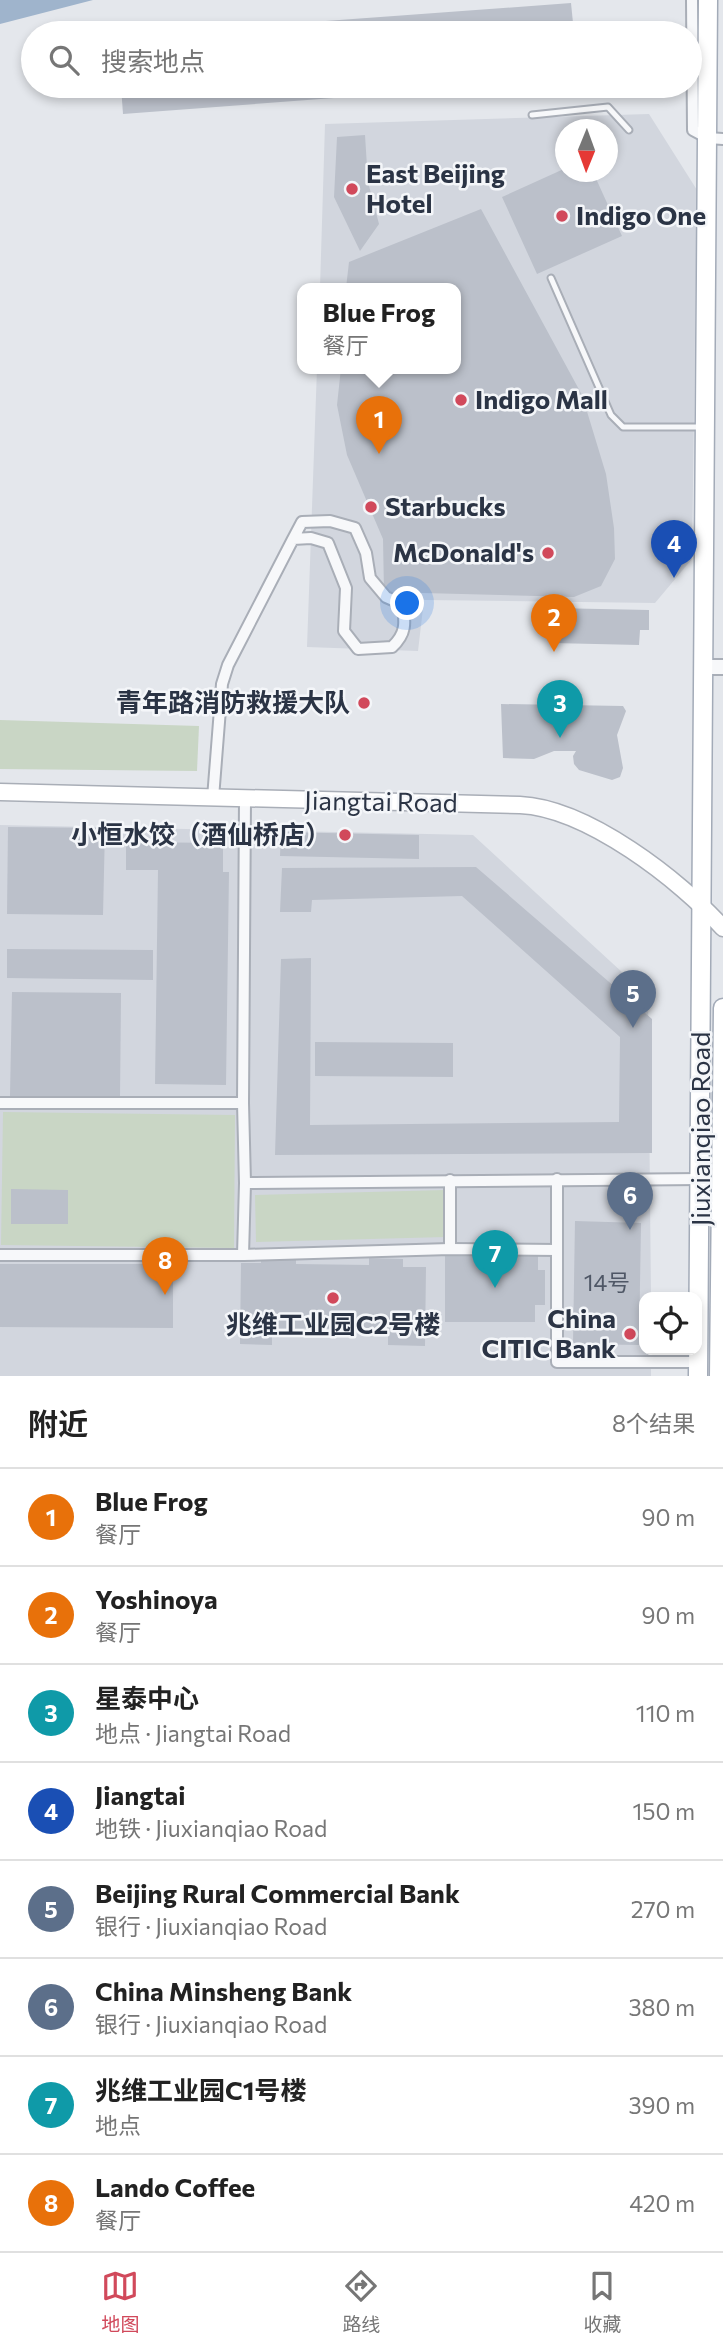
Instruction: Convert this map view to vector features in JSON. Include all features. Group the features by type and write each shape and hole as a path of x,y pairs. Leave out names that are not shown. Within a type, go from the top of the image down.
{"main road":[{"name":"Jiuxianqiao Road","path":"699,1369 703,906 714,667 706,427 715,138 708,0"},
{"name":"Jiangtai Road","path":"0,792 531,806 551,809 618,841 658,868 703,906 723,928"},
{"name":"Jiuxianqiao Road","path":"719,1376 723,1008"}],"street":[{"path":"692,0 692,21"},
{"path":"693,98 693,130 715,138"},
{"path":"213,798 222,684 228,665 293,539 302,522 330,521 355,528 366,553 370,578 386,597 402,604 406,622 402,638 392,647 358,649 344,631 346,588 328,543 311,538 293,539"},
{"path":"243,1255 245,799"},
{"path":"0,1103 243,1103"},
{"path":"557,1179 557,1362 699,1369"},
{"path":"244,1183 701,1179"},
{"path":"450,1180 450,1249"},
{"path":"0,1255 243,1255 450,1249 557,1250"}],"lane":[{"path":"532,115 608,107 629,130"},
{"path":"551,278 611,415 623,427 706,427"}],"shaded area":[{"path":"649,114 697,190 692,559 655,603 424,600 418,651 307,647 317,374 461,374 461,283 320,283 325,124"},
{"path":"0,825 473,835 648,996 651,1292 639,1292 639,1355 651,1355 651,1376 0,1376"}],"green space":[{"path":"0,720 199,726 197,771 0,769"},
{"path":"3,1112 235,1115 234,1248 1,1245"},
{"path":"445,1190 446,1237 256,1242 255,1195"}],"water":[{"path":"0,0 93,0 0,24"}],"building":[{"path":"571,3 573,21 326,21"},
{"path":"122,98 335,98 123,114"},
{"name":"East Beijing Hotel","path":"365,135 368,182 379,224 360,251 334,197 337,137"},
{"name":"Indigo One","path":"555,173 555,182 598,182 622,236 537,274 502,197"},
{"name":"Indigo Mall","path":"481,209 582,395 606,474 614,528 615,559 601,586 574,597 384,592 383,539 347,455 337,405 340,374 461,374 461,283 347,283 349,262"},
{"path":"552,608 649,610 649,630 640,630 639,645 552,643"},
{"path":"501,704 623,706 626,711 617,735 623,768 620,777 612,780 579,770 574,764 573,756 576,751 554,751 534,759 503,758"},
{"path":"8,827 105,828 103,915 7,914"},
{"path":"281,832 419,835 419,859 280,856"},
{"path":"126,842 223,843 223,872 229,872 226,1085 155,1084 158,870 126,870"},
{"path":"476,867 652,1019 652,1153 275,1155 281,959 311,958 310,1125 619,1122 620,1037 462,896 312,900 311,912 280,912 282,868"},
{"path":"7,949 153,950 153,980 7,978"},
{"path":"12,992 121,993 120,1097 10,1096"},
{"path":"315,1042 453,1043 453,1077 315,1076"},
{"path":"11,1189 68,1190 68,1224 11,1224"},
{"path":"575,1221 641,1223 639,1345 573,1344"},
{"path":"445,1254 538,1255 538,1270 545,1270 545,1305 535,1305 535,1322 445,1322"},
{"name":"兆维工业园C2号楼","path":"261,1258 296,1259 296,1264 369,1265 369,1258 403,1259 403,1267 426,1267 425,1346 388,1345 388,1329 272,1328 272,1345 240,1344 241,1263 261,1263"},
{"path":"0,1264 173,1264 173,1328 0,1327"}],"place":[{"name":"East Beijing Hotel","path":"352,189"},
{"name":"Indigo One","path":"562,216"},
{"name":"Indigo Mall","path":"461,400"},
{"name":"Blue Frog","path":"379,454"},
{"name":"Starbucks","path":"371,507"},
{"name":"McDonald's","path":"548,553"},
{"name":"Jiangtai","path":"674,578"},
{"name":"Yoshinoya","path":"554,652"},
{"name":"青年路消防救援大队","path":"364,703"},
{"name":"星泰中心","path":"560,738"},
{"name":"小恒水饺（酒仙桥店）","path":"345,835"},
{"name":"Beijing Rural Commercial Bank","path":"633,1028"},
{"name":"China Minsheng Bank","path":"630,1230"},
{"name":"兆维工业园C1号楼","path":"495,1288"},
{"name":"Lando Coffee","path":"165,1295"},
{"name":"兆维工业园C2号楼","path":"333,1298"},
{"name":"China CITIC Bank","path":"630,1334"}]}
